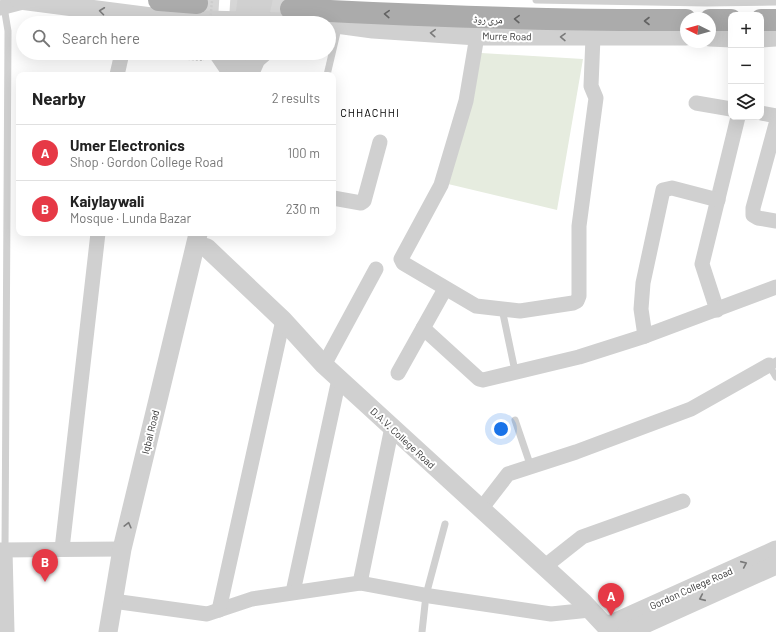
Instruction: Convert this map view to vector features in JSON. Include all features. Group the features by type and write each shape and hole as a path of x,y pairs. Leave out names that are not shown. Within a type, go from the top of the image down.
{"main road":[{"path":"167,14 204,1"},
{"name":"مری روڈ","path":"291,9 471,18 573,21 680,20"},
{"path":"716,20 728,20"},
{"path":"764,20 776,20"}],"street":[{"path":"247,0 250,16"},
{"path":"254,16 263,0"},
{"name":"Murre Road","path":"13,4 107,16"},
{"name":"Murre Road","path":"153,16 167,14 188,16"},
{"name":"Murre Road","path":"336,24 372,29 477,36 680,36"},
{"path":"477,36 466,101 441,185 401,259 403,263 476,306 520,311 566,304 577,301 580,296 580,226 596,98 591,86 593,37"},
{"path":"716,37 728,38"},
{"path":"764,38 776,37"},
{"path":"118,72 120,60"},
{"path":"217,60 231,72"},
{"path":"235,72 237,60"},
{"path":"249,72 251,60"},
{"path":"250,72 256,60"},
{"path":"696,103 728,108"},
{"path":"764,114 776,116"},
{"path":"717,310 702,264 737,120"},
{"path":"776,124 753,208 753,215 758,218 776,221"},
{"path":"336,199 361,203 364,201 380,142"},
{"path":"645,336 641,309 643,283 663,190 672,188 718,200"},
{"path":"62,549 98,236"},
{"name":"D.A.V. College Road","path":"203,240 283,320 324,365 590,610 607,630"},
{"name":"Iqbal Road","path":"120,632 119,602 122,549 203,240"},
{"name":"Iqbal Road","path":"108,632 135,550 203,240"},
{"path":"324,365 376,269"},
{"path":"423,328 479,379 483,380 515,371 579,357 645,336 776,287"},
{"path":"398,373 445,289"},
{"path":"219,610 283,320"},
{"path":"481,509 508,474 576,452 691,408 774,368"},
{"path":"293,592 340,379"},
{"path":"360,583 392,427"},
{"path":"544,567 582,537 683,501"},
{"path":"7,632 3,550 122,549"},
{"name":"Gordon College Road","path":"607,630 776,550"},
{"name":"Gordon College Road","path":"627,632 776,565"},
{"path":"119,602 207,614 252,599 360,583 426,595 550,614 590,610"}],"lane":[{"path":"536,0 706,3 776,2"},
{"path":"3,550 3,328 8,31 13,4"},
{"path":"328,72 329,60"},
{"path":"502,309 515,371"},
{"path":"515,420 531,467"},
{"path":"422,632 426,595 445,524"}],"path":[{"path":"204,1 208,16"}],"shaded area":[{"path":"481,53 583,59 557,210 448,184"}],"tunnel":[{"path":"197,3 291,9"}],"place":[{"name":"Kaiylaywali","path":"45,582"},
{"name":"Umer Electronics","path":"611,616"}],"district":[{"name":"CHHACHHI","path":"370,113"}]}
